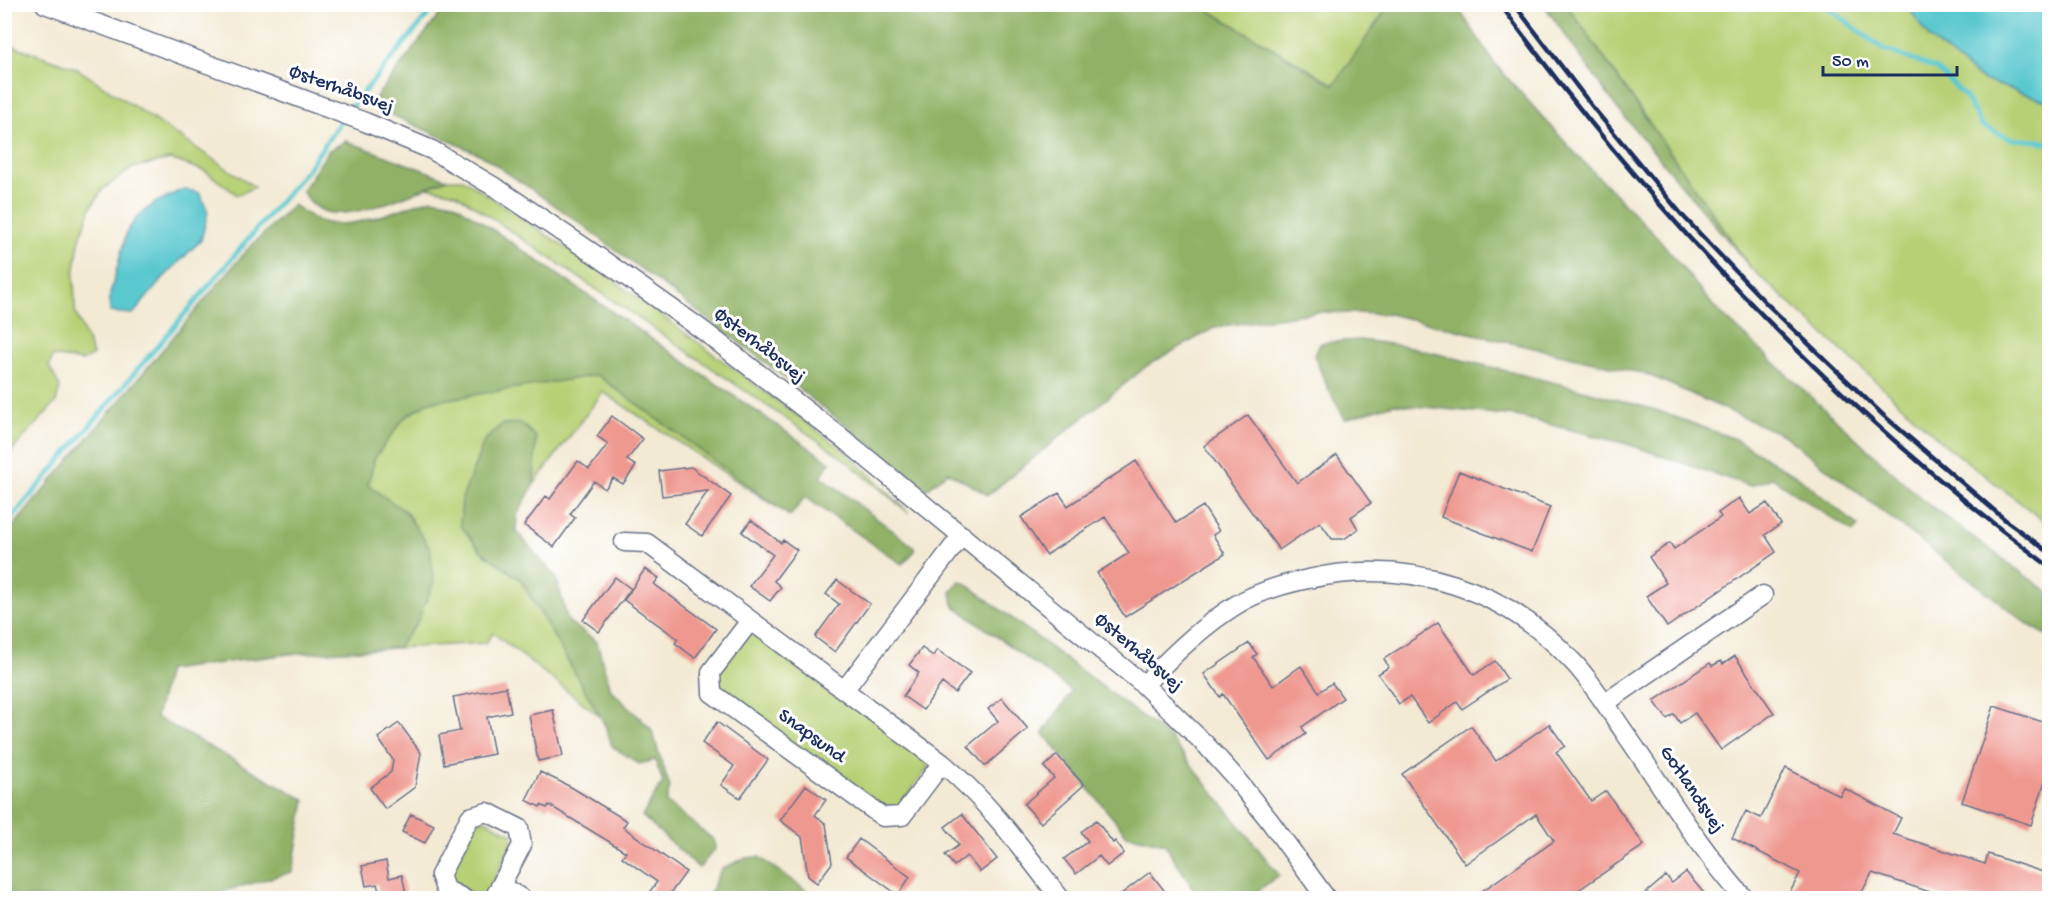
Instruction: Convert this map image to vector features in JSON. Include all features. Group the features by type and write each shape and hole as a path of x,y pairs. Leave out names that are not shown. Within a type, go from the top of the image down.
{"street":[{"name":"Østerhåbsvej","path":"45,4 364,122 432,150 465,168 600,258 701,329 889,475 1143,685 1206,745 1233,775 1326,898"},
{"path":"845,690 962,536"},
{"path":"624,542 648,543 969,785 992,809 1060,898"},
{"name":"Gotlandsvej","path":"1143,685 1193,637 1237,605 1284,584 1336,573 1386,571 1437,579 1489,597 1533,624 1575,664 1605,703 1719,870 1744,898"},
{"path":"1605,703 1763,595"},
{"name":"Snapsund","path":"750,621 711,672 712,693 883,817 902,816 942,763"},
{"path":"463,898 445,889 440,875 470,818 487,812 519,828 522,845 498,892 521,898"}],"green space":[{"path":"671,4 1200,5 1334,85 1389,5 1456,5 1495,64 1576,154 1660,240 1715,308 1924,501 2049,593 2049,637 2029,625 1785,436 1649,375 1389,314 1317,312 1216,327 1148,365 988,495 948,472 927,489 757,356 573,218 481,155 370,105 447,5 657,5 662,8"},
{"path":"1200,5 1389,5 1335,85"},
{"path":"1544,5 1567,5 1750,267 1617,108"},
{"path":"1567,5 1907,5 1930,38 1983,80 2049,102 2049,525 1943,443 1750,267"},
{"path":"5,43 76,68 255,187 237,195 205,171 170,159 133,168 103,189 91,207 79,242 74,275 75,311 93,355 82,361 53,356 49,366 60,387 56,402 5,458"},
{"path":"346,141 447,179 370,208 353,212 326,212 312,203 302,191 329,150"},
{"path":"447,179 463,179 607,275 846,452 909,513 839,455 455,193 427,187"},
{"path":"432,199 454,203 830,462 821,476 914,547 914,552 902,564 805,497 790,516 597,375 429,402 405,417 375,457 368,485 406,512 430,548 434,582 417,623 397,648 289,654 168,670 156,717 305,800 292,872 200,898 5,898 5,536 246,251 293,205 317,220 344,224 375,218"},
{"path":"1360,340 1405,346 1564,385 1656,410 1735,439 1801,479 1858,526 1853,532 1772,478 1750,486 1627,444 1516,416 1394,404 1345,419 1329,391 1314,355 1321,343"},
{"path":"597,375 790,516 603,392 534,484 536,437 481,551 521,580 601,717 493,633 486,643 397,648 417,622 368,485 375,457 405,417 429,402"},
{"path":"521,423 536,437 534,484 517,515 516,531 556,577 568,621 597,642 610,689 651,729 670,787 666,802 714,840 715,849 699,868 642,816 663,782 655,760 639,764 612,746 605,725 521,580 481,551 460,525 462,499 484,441 502,424"},
{"path":"959,581 964,582 1170,738 1279,875 1248,898 1199,898 1165,844 1127,835 1043,733 1072,691 953,605 951,592"},
{"path":"757,632 925,758 928,768 896,811 887,813 716,686 715,676 746,634"},
{"path":"485,820 512,834 513,841 486,895 479,897 451,883 449,875 476,822"},
{"path":"759,857 817,898 751,898 745,895 741,898 708,898 721,869 745,858"}],"water":[{"path":"1907,5 2049,5 2049,102 1983,80 1929,38"},
{"path":"183,189 200,193 208,212 201,240 164,277 133,314 110,312 110,294 127,231 138,216 155,203"}],"building":[{"path":"1248,415 1297,483 1337,455 1371,503 1351,517 1358,529 1344,539 1332,539 1320,522 1279,550 1204,446"},
{"path":"612,416 643,439 627,460 636,466 623,484 613,478 605,489 594,481 570,514 575,518 554,547 524,525 546,496 550,499 578,461 589,469 608,444 597,436"},
{"path":"1136,461 1176,523 1203,506 1219,531 1213,535 1225,554 1125,617 1097,573 1129,553 1105,517 1046,555 1021,517 1059,493 1068,506"},
{"path":"691,467 731,496 702,536 685,524 708,491 662,496 659,471"},
{"path":"1459,471 1550,507 1532,552 1441,517"},
{"path":"1739,498 1750,514 1767,503 1781,524 1765,535 1776,552 1667,627 1646,596 1666,583 1649,557 1670,543 1674,549 1721,517 1718,513"},
{"path":"751,520 781,543 783,540 797,550 774,581 781,587 770,601 749,586 773,555 742,532"},
{"path":"645,569 659,578 654,584 716,629 695,658 675,643 678,639 624,600"},
{"path":"615,577 631,589 599,632 583,620"},
{"path":"837,580 870,604 835,652 815,637 839,604 826,594"},
{"path":"1438,623 1474,675 1495,661 1507,679 1462,709 1457,702 1428,723 1410,697 1399,704 1378,674 1389,667 1384,659"},
{"path":"1249,643 1257,654 1253,657 1273,686 1301,666 1319,692 1332,683 1343,698 1302,727 1306,734 1269,760 1223,694 1220,697 1204,674"},
{"path":"922,648 933,656 937,650 970,673 955,693 942,683 923,710 903,696 919,673 909,665"},
{"path":"1735,656 1774,713 1721,750 1695,713 1680,723 1674,714 1667,719 1654,701 1710,663 1712,666 1721,661 1723,664"},
{"path":"506,687 511,712 487,717 494,754 444,764 439,735 460,731 453,697"},
{"path":"1002,698 1028,729 985,766 968,746 998,721 988,709"},
{"path":"1994,706 2049,724 2049,770 2031,825 1962,802"},
{"path":"553,710 563,756 538,761 529,715"},
{"path":"717,722 768,760 740,798 721,785 734,766 702,743"},
{"path":"399,723 421,753 415,787 385,809 370,788 391,772 393,760 378,738"},
{"path":"1549,724 1565,746 1556,752 1591,801 1606,791 1644,845 1567,898 1472,898 1554,841 1536,814 1465,864 1402,774 1471,726 1496,761"},
{"path":"1057,755 1084,785 1041,823 1024,804 1054,778 1044,767"},
{"path":"1786,768 1840,796 1844,788 1901,818 1893,834 1985,864 1988,854 2049,874 2049,898 1948,898 1872,873 1859,898 1787,898 1800,873 1732,838 1746,811 1761,818"},
{"path":"540,772 571,787 627,821 623,827 686,872 667,898 645,898 657,882 622,857 626,852 549,805 547,808 541,805 540,807 526,800"},
{"path":"806,785 826,800 815,815 826,824 832,863 817,883 808,876 802,837 780,820"},
{"path":"411,814 434,825 425,843 402,832"},
{"path":"962,814 997,859 980,872 967,856 954,866 945,855 959,845 945,827"},
{"path":"1096,820 1113,843 1115,841 1124,853 1107,866 1099,856 1076,874 1064,859 1088,841 1081,832"},
{"path":"859,839 910,877 898,895 846,857"},
{"path":"386,861 389,878 402,875 407,898 381,898 377,884 366,886 362,866"},
{"path":"1150,872 1170,898 1116,898"},
{"path":"1686,872 1708,898 1640,898 1666,876 1672,883"}],"waterway":[{"path":"348,111 437,4"},
{"path":"1823,4 1883,49 1937,69 1964,95 1982,126 2012,139 2050,144"},
{"path":"4,527 307,170 342,119"}],"railway":[{"path":"1500,4 1559,83 1622,160 1686,234 1754,306 1824,376 1896,442 2050,567"},
{"path":"1514,4 1595,110 1682,215 1766,303 1883,415 2009,523 2050,553"}]}
